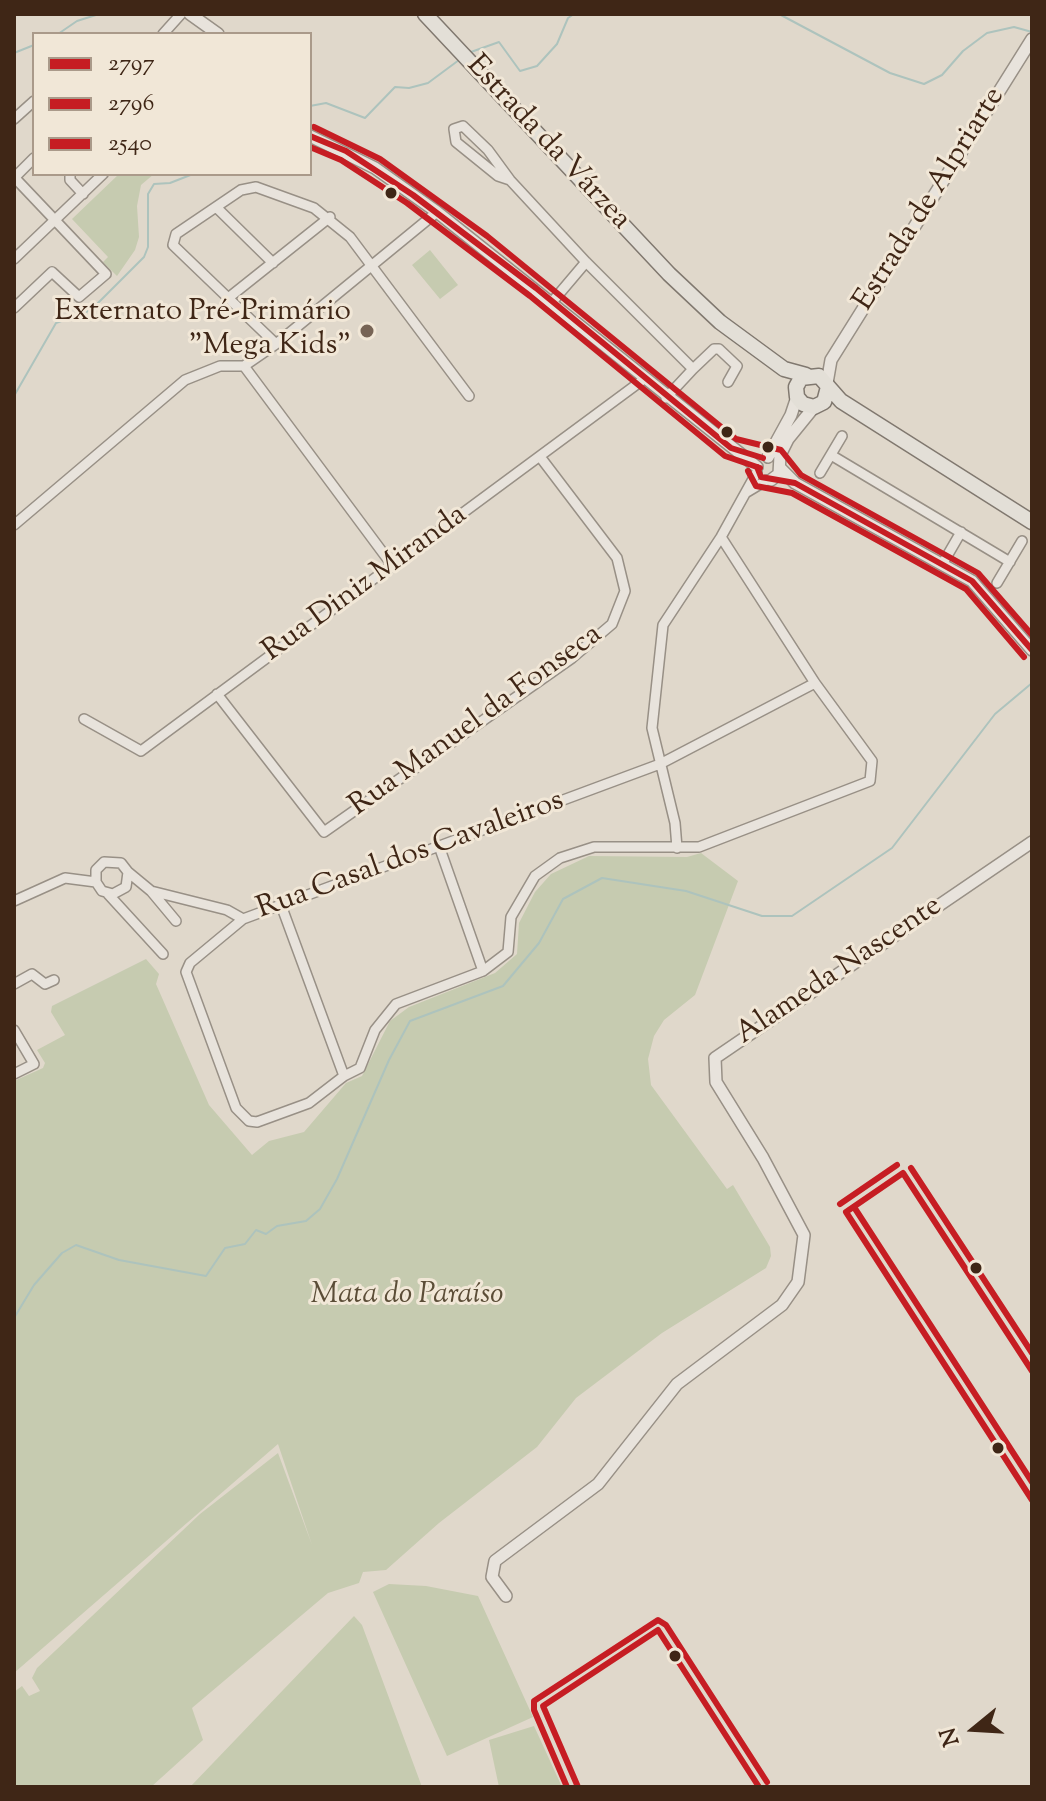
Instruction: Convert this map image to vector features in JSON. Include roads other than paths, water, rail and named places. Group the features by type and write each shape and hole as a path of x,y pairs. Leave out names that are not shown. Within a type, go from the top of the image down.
{"main road":[{"name":"Estrada da Várzea","path":"425,14 725,337 788,382 803,405 835,407 983,492"},
{"name":"Estrada da Várzea","path":"669,274 750,347 784,369 808,375 827,385 841,401 1032,522"},
{"path":"796,394 798,382 808,375"},
{"path":"817,406 827,397 827,385"}],"street":[{"path":"165,32 181,14"},
{"path":"190,14 215,32"},
{"name":"Estrada de Alpriarte","path":"827,385 831,360 1032,39"},
{"path":"14,119 32,103"},
{"path":"510,180 498,176 456,142 452,133 454,129 463,126 488,150 510,180 586,262 693,369"},
{"path":"312,137 375,168 437,212 553,301 666,398 731,448 768,464 795,483 972,581 1032,650"},
{"path":"14,308 52,272 79,297 106,274 14,177 32,160"},
{"path":"70,176 83,194"},
{"path":"14,259 101,176"},
{"path":"276,344 173,245 176,234 241,190 256,187 330,217 373,266 469,396"},
{"path":"217,208 273,263"},
{"path":"14,525 185,380 220,366 244,366 276,344 437,212"},
{"path":"227,299 330,217"},
{"path":"553,301 586,262"},
{"path":"666,398 714,349 719,349 737,366 728,382"},
{"name":"Estrada de Alpriarte","path":"808,375 831,360"},
{"path":"244,366 392,565"},
{"name":"Rua Diniz Miranda","path":"84,719 141,751 644,379"},
{"path":"769,480 768,464 791,415 796,394"},
{"path":"677,848 675,823 652,728 663,625 747,492 817,406"},
{"path":"820,473 842,436"},
{"path":"831,455 1010,562"},
{"name":"Rua Manuel da Fonseca","path":"217,694 324,832 572,658 612,624 625,591 617,558 541,458"},
{"path":"768,464 769,480"},
{"path":"747,492 769,480 795,483"},
{"path":"943,563 961,532"},
{"path":"281,905 344,1076 360,1068 375,1030 396,1004 483,971 508,952 511,917 535,876 560,858 594,847 677,848 711,843 871,779 872,761 815,683 721,537"},
{"path":"997,583 1022,541"},
{"name":"Rua Casal dos Cavaleiros","path":"344,1076 309,1103 251,1122 234,1106 186,976 190,963 243,919 660,764 815,683"},
{"name":"Alameda Nascente","path":"506,1596 492,1577 495,1561 598,1484 677,1384 782,1305 798,1282 804,1235 763,1158 716,1082 715,1058 1032,842"},
{"path":"439,846 483,971"},
{"path":"96,882 96,870 104,862 116,861 151,891 176,921"},
{"path":"108,894 122,890 128,872"},
{"path":"14,901 65,878 96,882 163,954"},
{"path":"151,891 227,910 243,919"},
{"path":"14,984 32,974 45,984 54,980"},
{"path":"14,1030 34,1064 14,1074"}],"waterway":[{"path":"61,32 77,21 99,14"},
{"path":"471,52 499,42 520,71 537,66 557,44 568,18 574,14"},
{"path":"779,14 890,73 924,84 942,75 963,51 987,33 1014,27 1032,32"},
{"path":"14,53 32,46"},
{"path":"312,106 326,103 365,118 395,87 409,88 428,83 459,60"},
{"path":"14,396 56,323 91,310 144,257 148,247 148,194 154,184 170,183 188,176"},
{"path":"14,1318 34,1285 62,1253 76,1245 119,1260 206,1276 225,1248 245,1244 256,1230 266,1234 277,1226 306,1221 320,1209 337,1179 389,1060 410,1021 503,986 539,943 563,899 602,878 686,891 762,916 792,916 892,848 995,714 1032,683"}],"place":[{"name":"Externato Pré-Primário \"Mega Kids\"","path":"367,331"}],"park label":[{"name":"Mata do Paraíso","path":"407,1297"}]}
